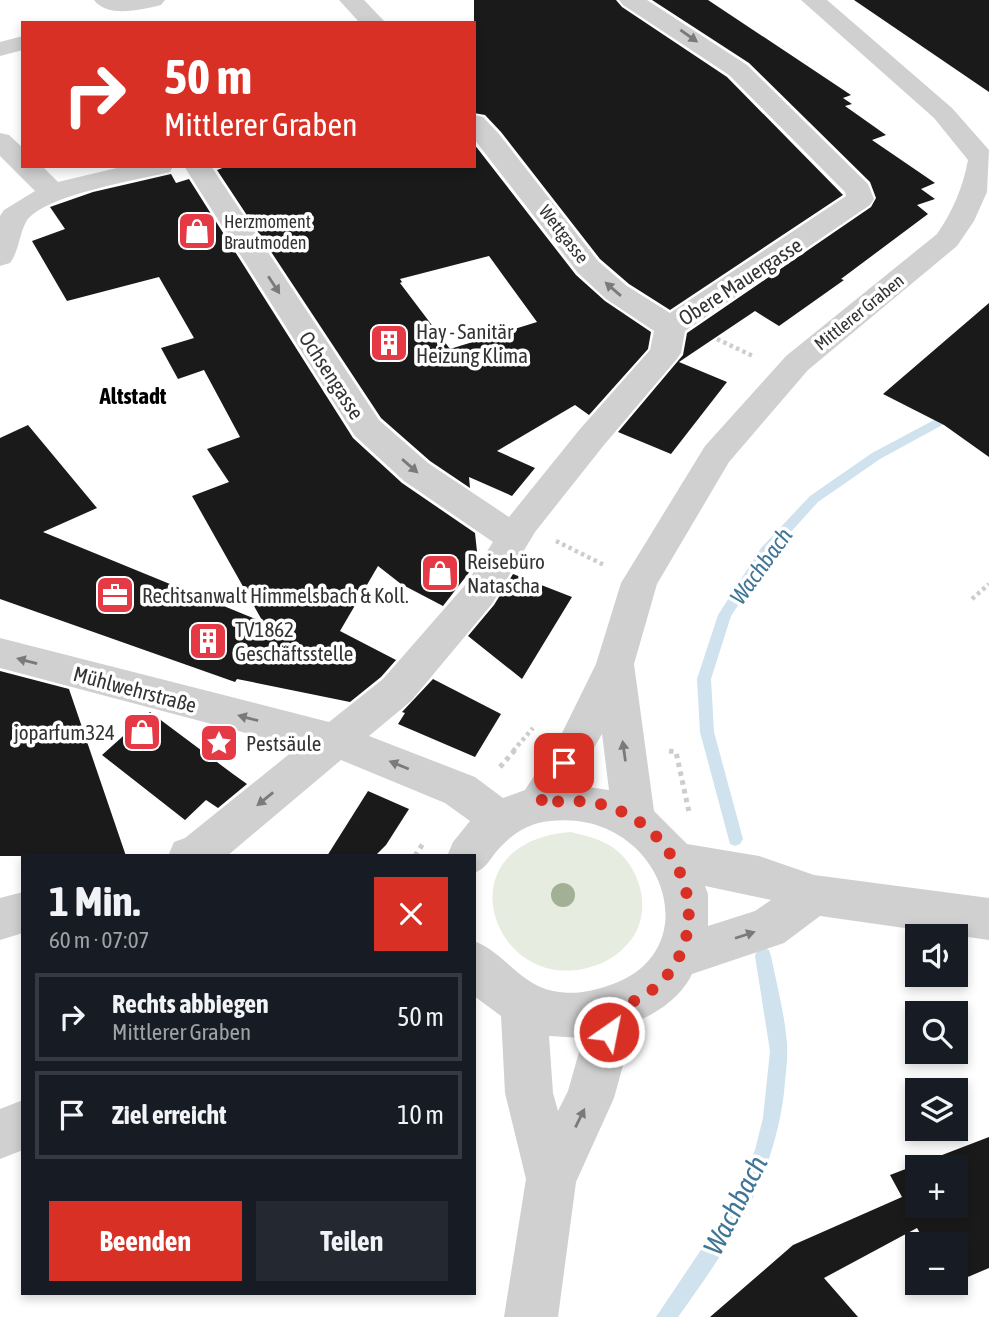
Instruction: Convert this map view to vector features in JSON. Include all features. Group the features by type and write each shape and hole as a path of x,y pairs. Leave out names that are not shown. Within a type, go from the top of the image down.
{"street":[{"path":"103,6 138,4 152,0"},
{"path":"351,0 372,21"},
{"name":"Obere Mauergasse","path":"194,854 397,690 480,594 523,523 592,436 664,353 670,327 860,199 858,190 738,70 670,23 631,0"},
{"name":"Mittlerer Graben","path":"540,803 577,743 615,664 639,583 717,454 797,363 947,240 959,224 977,187 986,159 943,113 813,0"},
{"path":"0,49 21,44"},
{"name":"Wettgasse","path":"476,125 493,142 587,266 626,300 670,327"},
{"path":"0,141 21,162"},
{"path":"27,168 52,192"},
{"path":"0,257 13,216 52,192 152,168"},
{"name":"Ochsengasse","path":"198,168 367,428 416,472 515,539"},
{"name":"Mühlwehrstraße","path":"0,653 337,741 460,790 501,820"},
{"name":"Mittlerer Graben","path":"615,664 623,747 634,818"},
{"path":"469,854 478,839 501,820 540,803 572,800 604,805 634,818 659,837 677,862 688,892 689,924 680,956 664,979 642,998 615,1010 585,1016 554,1014 524,1004 478,973"},
{"path":"677,862 759,876 814,895 989,919"},
{"path":"680,956 768,928 814,895"},
{"path":"0,919 21,913"},
{"path":"524,1004 529,1093 551,1180"},
{"path":"531,1317 551,1180 590,1098 615,1010"},
{"path":"0,1133 21,1126"}],"path":[{"path":"972,599 989,584"}],"shaded area":[{"path":"571,832 605,843 624,858 632,868 641,892 641,917 631,940 612,958 587,968 553,969 526,958 505,938 494,913 494,886 505,861 530,842"}],"building":[{"path":"474,0 616,0 622,7 727,77 843,195 670,310 629,284 600,259 501,132 485,115 476,113"},
{"path":"652,0 708,0 851,95 843,98 852,104 845,106 886,135 872,140 935,183 921,189 935,199 917,205 928,214 841,279 844,280 779,326 755,311 679,362 727,382 671,454 618,432 683,355 687,333 871,207 876,198 870,182 749,63"},
{"path":"854,0 989,0 989,92"},
{"path":"476,147 576,275 605,301 651,332 648,349 589,415 575,405 497,451 535,468 512,496 469,477 470,488 430,461 381,418 217,170 476,168","holes":["489,256 537,322 450,349 400,283 400,279"]},
{"path":"171,174 176,183 189,179 353,438 402,483 475,533 478,561 443,606 401,584 378,566 340,631 396,660 381,677 350,702 237,679 235,682 0,599 0,438 28,425 97,508 43,532 263,622 192,496 229,482 207,449 240,437 204,370 178,379 161,348 194,338 159,277 67,301 32,241 65,229 50,207 93,192"},
{"path":"989,303 989,457 944,425 883,394"},
{"path":"513,574 572,597 522,679 468,636 494,605"},
{"path":"0,671 69,689 125,854 0,856"},
{"path":"433,679 501,714 475,757 398,724 405,713 402,712"},
{"path":"150,712 247,784 218,808 206,800 185,820 102,755"},
{"path":"368,791 409,809 386,845 377,854 328,854"},
{"path":"989,1137 989,1268 968,1277 968,1232 919,1232 917,1228 905,1232 905,1234 824,1278 858,1317 710,1317 793,1245 902,1197 890,1175 905,1169 905,1218 968,1218 968,1155 942,1155"}],"waterway":[{"name":"Wachbach","path":"735,839 707,732 704,679 725,615 766,551 814,499 876,456 953,414"},
{"name":"Wachbach","path":"666,1317 706,1262 739,1208 764,1150 772,1118 779,1051 763,956"}],"place":[{"name":"Herzmoment Brautmoden","path":"197,231"},
{"name":"Hay - Sanitär Heizung Klima","path":"389,343"},
{"name":"Reisebüro Natascha","path":"440,573"},
{"name":"Rechtsanwalt Himmelsbach & Koll.","path":"115,595"},
{"name":"TV1862 Geschäftsstelle","path":"208,641"},
{"name":"joparfum324","path":"142,732"},
{"name":"Pestsäule","path":"219,743"}],"district":[{"name":"Altstadt","path":"133,396"}],"route":[{"path":"564,763 540,803 572,800 604,805 634,818 659,837 677,862 688,892 689,924 680,956 664,979 642,998 615,1010 609,1032"}]}
